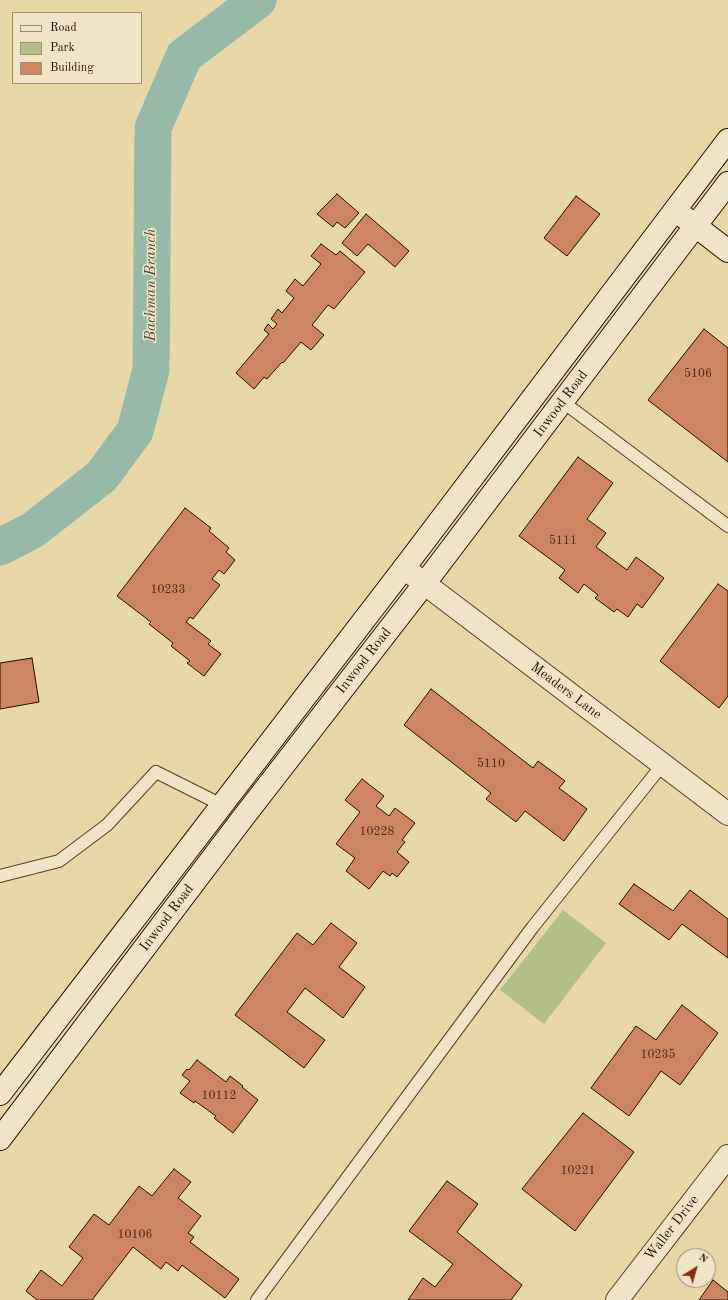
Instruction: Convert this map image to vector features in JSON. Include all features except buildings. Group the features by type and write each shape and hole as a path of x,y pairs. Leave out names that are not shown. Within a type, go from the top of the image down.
{"main road":[{"name":"Inwood Road","path":"0,1094 404,568 728,140"},
{"name":"Inwood Road","path":"0,1139 242,819 563,402 728,183"},
{"path":"675,210 728,251"},
{"name":"Meaders Lane","path":"404,568 728,814"},
{"path":"222,805 242,819"},
{"name":"Waller Drive","path":"617,1300 728,1156"}],"lane":[{"path":"563,402 728,526"},
{"path":"256,1300 532,928 663,764"},
{"path":"0,876 59,861 107,825 156,772 222,805"}],"green space":[{"path":"563,910 606,943 544,1024 500,990"}],"waterway":[{"name":"Bachman Branch","path":"0,547 33,530 102,476 135,431 151,370 153,128 184,56 258,0"}]}
